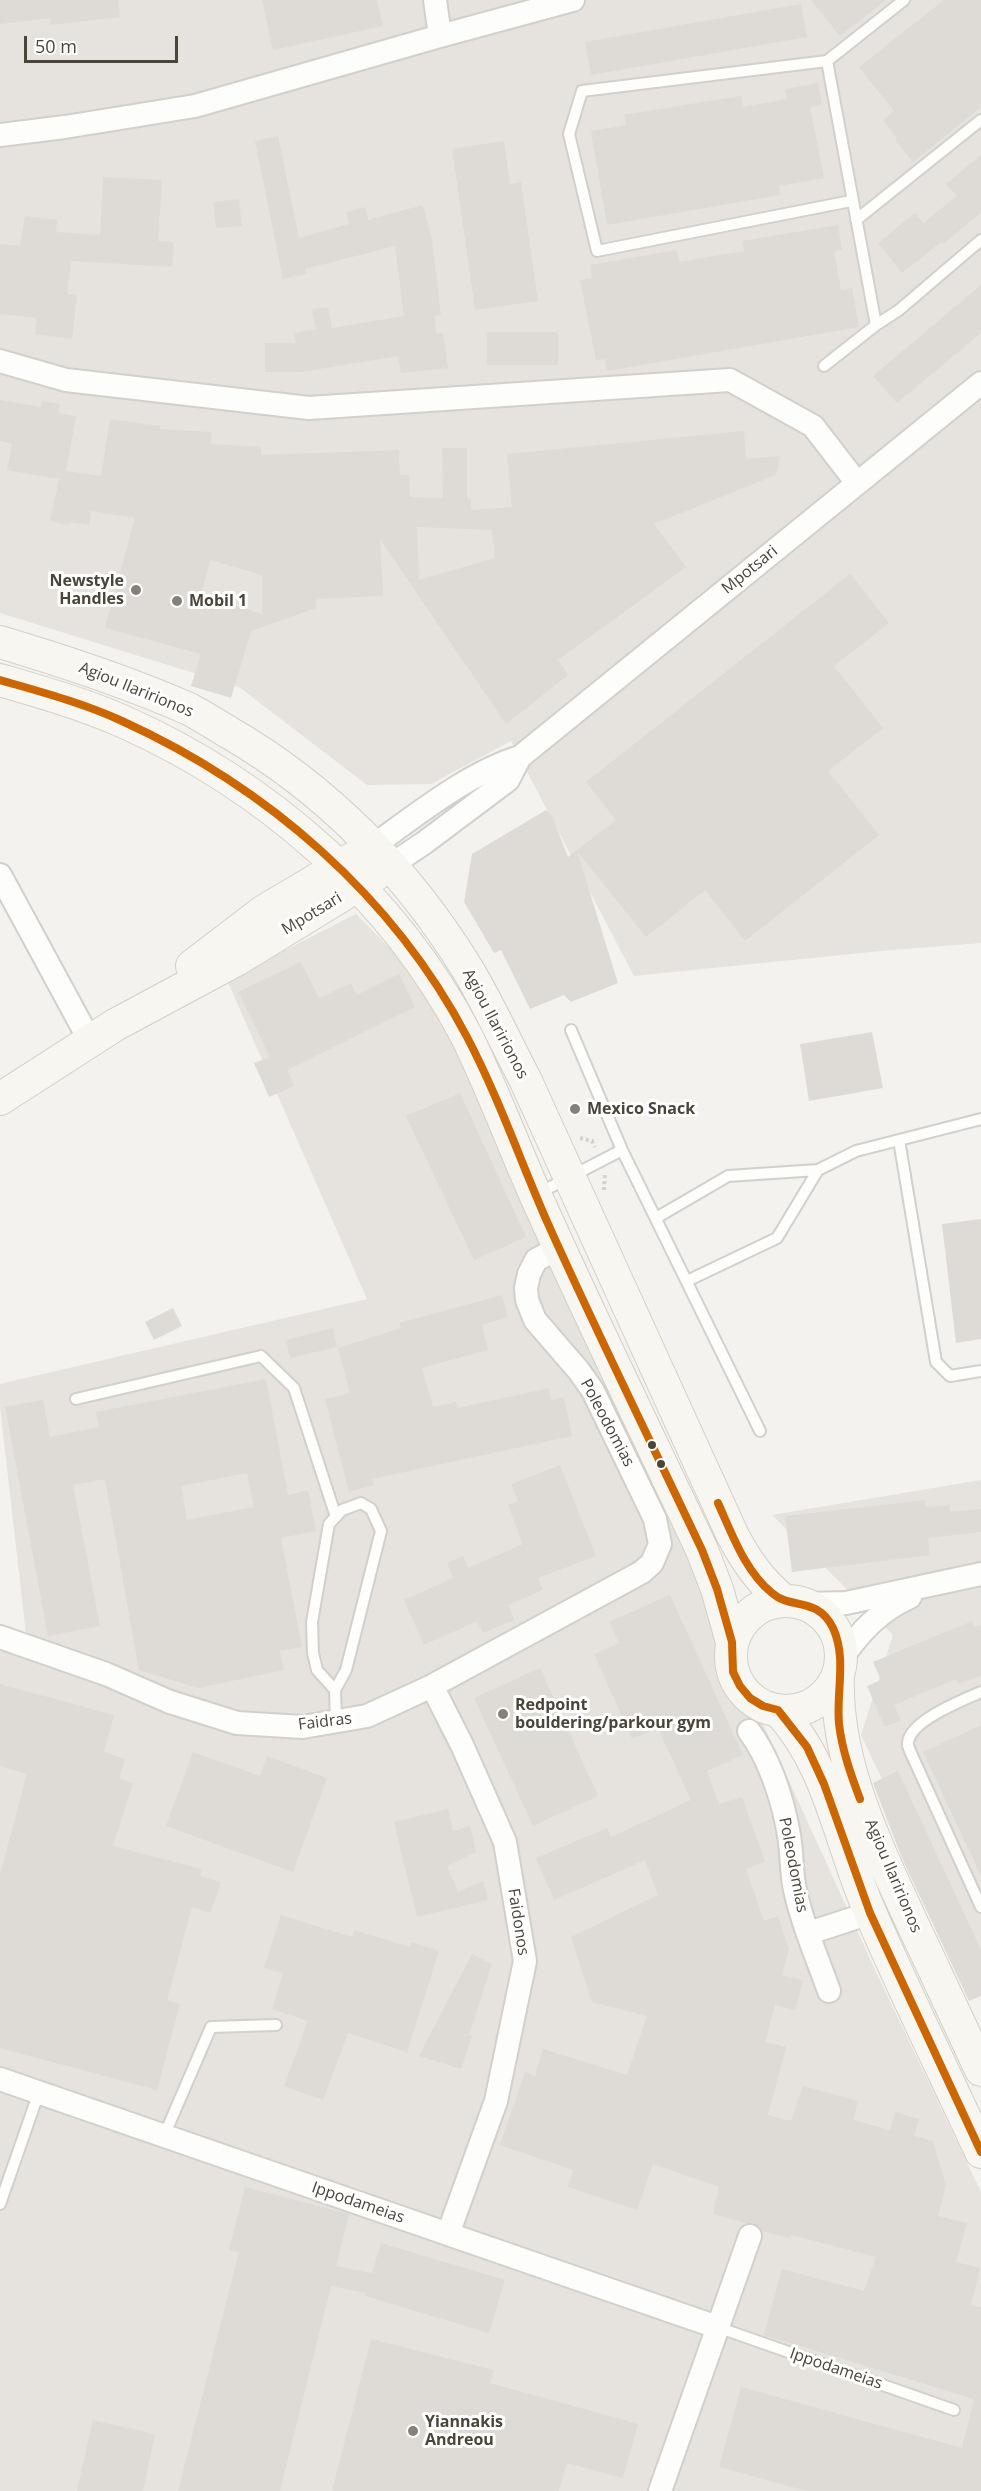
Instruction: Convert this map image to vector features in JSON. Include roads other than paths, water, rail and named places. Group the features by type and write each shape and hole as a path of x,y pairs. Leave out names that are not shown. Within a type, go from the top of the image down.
{"main road":[{"name":"Agiou Ilaririonos","path":"0,642 67,662 191,710 249,744 296,776 341,813 382,855 443,932 468,970 520,1070 744,1558 765,1585 795,1602"},
{"name":"Agiou Ilaririonos","path":"0,680 120,720 216,770 263,803 349,876 416,954 466,1036 493,1094 535,1194 702,1550 717,1589 732,1642"},
{"name":"Mpotsari","path":"0,1099 103,1033 264,911 349,876 382,855"},
{"path":"795,1602 820,1613 832,1626 839,1642 840,1666 829,1690 814,1703 797,1710 778,1710 763,1706 750,1698 740,1686 733,1672 732,1642 740,1626 751,1613 767,1604 795,1602"},
{"name":"Agiou Ilaririonos","path":"840,1666 839,1724 853,1779 901,1898 981,2070"},
{"name":"Agiou Ilaririonos","path":"778,1710 799,1735 815,1764 870,1913 981,2152"}],"street":[{"path":"435,0 440,36"},
{"path":"0,135 195,106 573,0"},
{"path":"0,361 66,380 309,408 730,380 813,426 857,483"},
{"name":"Mpotsari","path":"382,855 424,843 508,780 520,757 981,383"},
{"path":"0,875 103,1033"},
{"name":"Poleodomias","path":"560,1247 536,1260 529,1274 526,1288 527,1300 535,1320 579,1371 592,1391 655,1519 660,1544 657,1554 652,1563 631,1580"},
{"path":"795,1602 846,1603 981,1574"},
{"path":"840,1666 860,1633 883,1611 915,1594 959,1578"},
{"name":"Faidras","path":"0,1637 106,1674 170,1702 237,1723 303,1727 367,1716 432,1686 631,1580"},
{"name":"Faidonos","path":"432,1686 462,1745 505,1842 525,1961 496,2101 448,2234"},
{"name":"Poleodomias","path":"749,1731 762,1749 788,1829 794,1884 829,1991"},
{"name":"Poleodomias","path":"809,1933 870,1913"},
{"name":"Ippodameias","path":"0,2079 717,2327"},
{"path":"660,2491 750,2236"}],"lane":[{"path":"852,201 597,251 569,134 582,91 826,61 904,0"},
{"path":"826,61 876,325"},
{"path":"856,220 981,120"},
{"path":"824,366 899,310 981,240"},
{"path":"571,1030 622,1150 760,1431"},
{"path":"656,1218 728,1176 818,1170 856,1151 981,1119"},
{"path":"899,1140 936,1362 950,1376 981,1371"},
{"path":"535,1194 622,1150"},
{"path":"687,1281 777,1238 818,1170"},
{"path":"76,1399 261,1356 294,1388 336,1517"},
{"path":"335,1690 317,1670 313,1653 312,1622 329,1524 342,1510 361,1503 371,1509 381,1531 346,1670 335,1690 336,1721"},
{"path":"981,1692 949,1706 915,1728 908,1742 909,1751 981,1907"},
{"path":"164,2136 211,2027 276,2025"},
{"path":"0,2204 39,2092"},
{"name":"Ippodameias","path":"717,2327 954,2410"}],"place":[{"name":"Newstyle Handles","path":"136,590"},
{"name":"Mobil 1","path":"177,601"},
{"name":"Mexico Snack","path":"575,1109"},
{"name":"Redpoint bouldering/parkour gym","path":"503,1714"},
{"name":"Yiannakis Andreou","path":"413,2431"}]}
